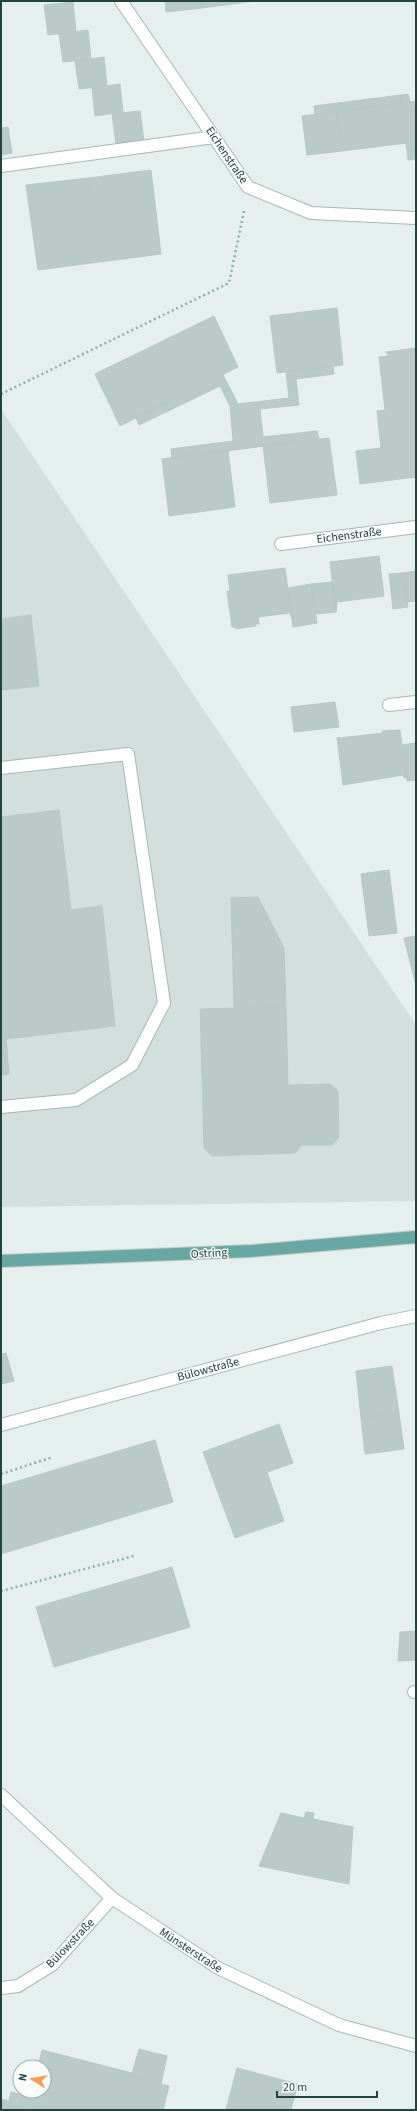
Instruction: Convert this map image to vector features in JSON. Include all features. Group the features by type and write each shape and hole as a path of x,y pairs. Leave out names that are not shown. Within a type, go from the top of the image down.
{"main road":[{"name":"Ostring","path":"1,1261 251,1251 416,1237"}],"street":[{"name":"Eichenstraße","path":"120,1 248,188 311,213 416,218"},
{"path":"1,166 214,137"},
{"name":"Eichenstraße","path":"281,544 416,527"},
{"path":"389,705 416,702"},
{"path":"1,768 128,754 164,1003 132,1065 76,1100 1,1107"},
{"name":"Bülowstraße","path":"1,1425 373,1325 416,1316"},
{"name":"Münsterstraße","path":"1,1795 112,1898 218,1968 339,2025 416,2046"},
{"name":"Bülowstraße","path":"1,1988 18,1986 52,1965 112,1898"}],"path":[{"path":"1,394 229,283 248,188"},
{"path":"1,1474 53,1457"},
{"path":"1,1591 134,1556"}],"shaded area":[{"path":"1,409 416,1025 416,1201 1,1207"}],"building":[{"path":"165,1 201,1 202,8 166,12"},
{"path":"201,1 254,1 202,8"},
{"path":"73,2 76,31 48,35 44,5"},
{"path":"88,30 91,59 63,62 59,34"},
{"path":"104,57 107,86 79,89 75,61"},
{"path":"120,84 123,112 95,116 92,88"},
{"path":"408,94 410,102 416,101 416,109 402,111 401,95"},
{"path":"401,95 401,103 315,114 314,106"},
{"path":"401,103 402,111 416,109 416,149 407,150 406,143 342,151 336,112"},
{"path":"140,111 144,141 116,144 112,114"},
{"path":"336,112 342,151 307,155 302,116"},
{"path":"8,127 12,153 1,155 1,128"},
{"path":"416,149 416,159 408,160 407,150"},
{"path":"151,170 161,254 100,262 89,178"},
{"path":"89,178 99,262 38,270 26,185"},
{"path":"337,308 343,365 277,373 270,316"},
{"path":"214,316 238,367 120,426 95,374"},
{"path":"416,348 416,477 360,484 356,451 381,448 377,411 385,410 379,357 389,356 386,352"},
{"path":"333,366 334,374 296,379 299,405 260,409 263,437 317,431 319,439 172,458 171,449 233,441 230,406 220,386 139,425 136,418 223,375 238,404 289,398 286,372"},
{"path":"329,438 337,495 270,503 263,446"},
{"path":"228,450 235,507 169,516 162,459"},
{"path":"379,556 384,596 337,602 336,612 330,562"},
{"path":"285,568 292,619 290,613 258,617 259,624 255,624 256,626 236,629 236,627 232,627 227,591 230,591 228,575"},
{"path":"416,571 416,601 408,602 403,573"},
{"path":"403,573 408,607 393,609 389,574"},
{"path":"333,582 336,612 316,614 311,584"},
{"path":"311,584 317,623 293,627 288,588"},
{"path":"31,615 39,686 1,690 1,619"},
{"path":"335,702 339,727 294,732 291,707"},
{"path":"400,730 406,777 404,778 403,775 343,785 337,737 339,738 383,733 382,731"},
{"path":"416,743 416,780 407,781 402,745"},
{"path":"59,810 71,910 102,906 115,1026 6,1039 9,1074 1,1075 1,817"},
{"path":"389,870 397,933 369,936 361,874"},
{"path":"258,897 284,948 286,1007 234,1008 231,898"},
{"path":"416,936 416,982 415,982 404,938"},
{"path":"286,1007 288,1085 330,1084 338,1091 339,1137 332,1145 302,1145 295,1153 212,1156 204,1148 200,1009"},
{"path":"6,1353 14,1381 1,1384 1,1354"},
{"path":"392,1366 399,1413 361,1418 356,1371"},
{"path":"399,1413 404,1449 365,1454 361,1418"},
{"path":"279,1424 293,1463 217,1490 203,1452"},
{"path":"155,1440 173,1502 1,1554 1,1486"},
{"path":"267,1472 284,1521 235,1538 217,1490"},
{"path":"172,1567 190,1627 54,1667 36,1607"},
{"path":"416,1631 416,1660 398,1661 400,1632"},
{"path":"306,1812 314,1813 313,1819 353,1827 349,1884 259,1866 281,1813 304,1818"},
{"path":"139,2049 167,2056 161,2084 131,2077"},
{"path":"42,2050 132,2073 131,2077 169,2086 163,2110 28,2110 30,2099 52,2099 52,2059 40,2059"},
{"path":"237,2068 298,2084 291,2109 293,2110 226,2110"},
{"path":"11,2092 12,2099 31,2099 28,2110 7,2110"},
{"path":"1,2099 9,2101 7,2110 1,2110"}]}
